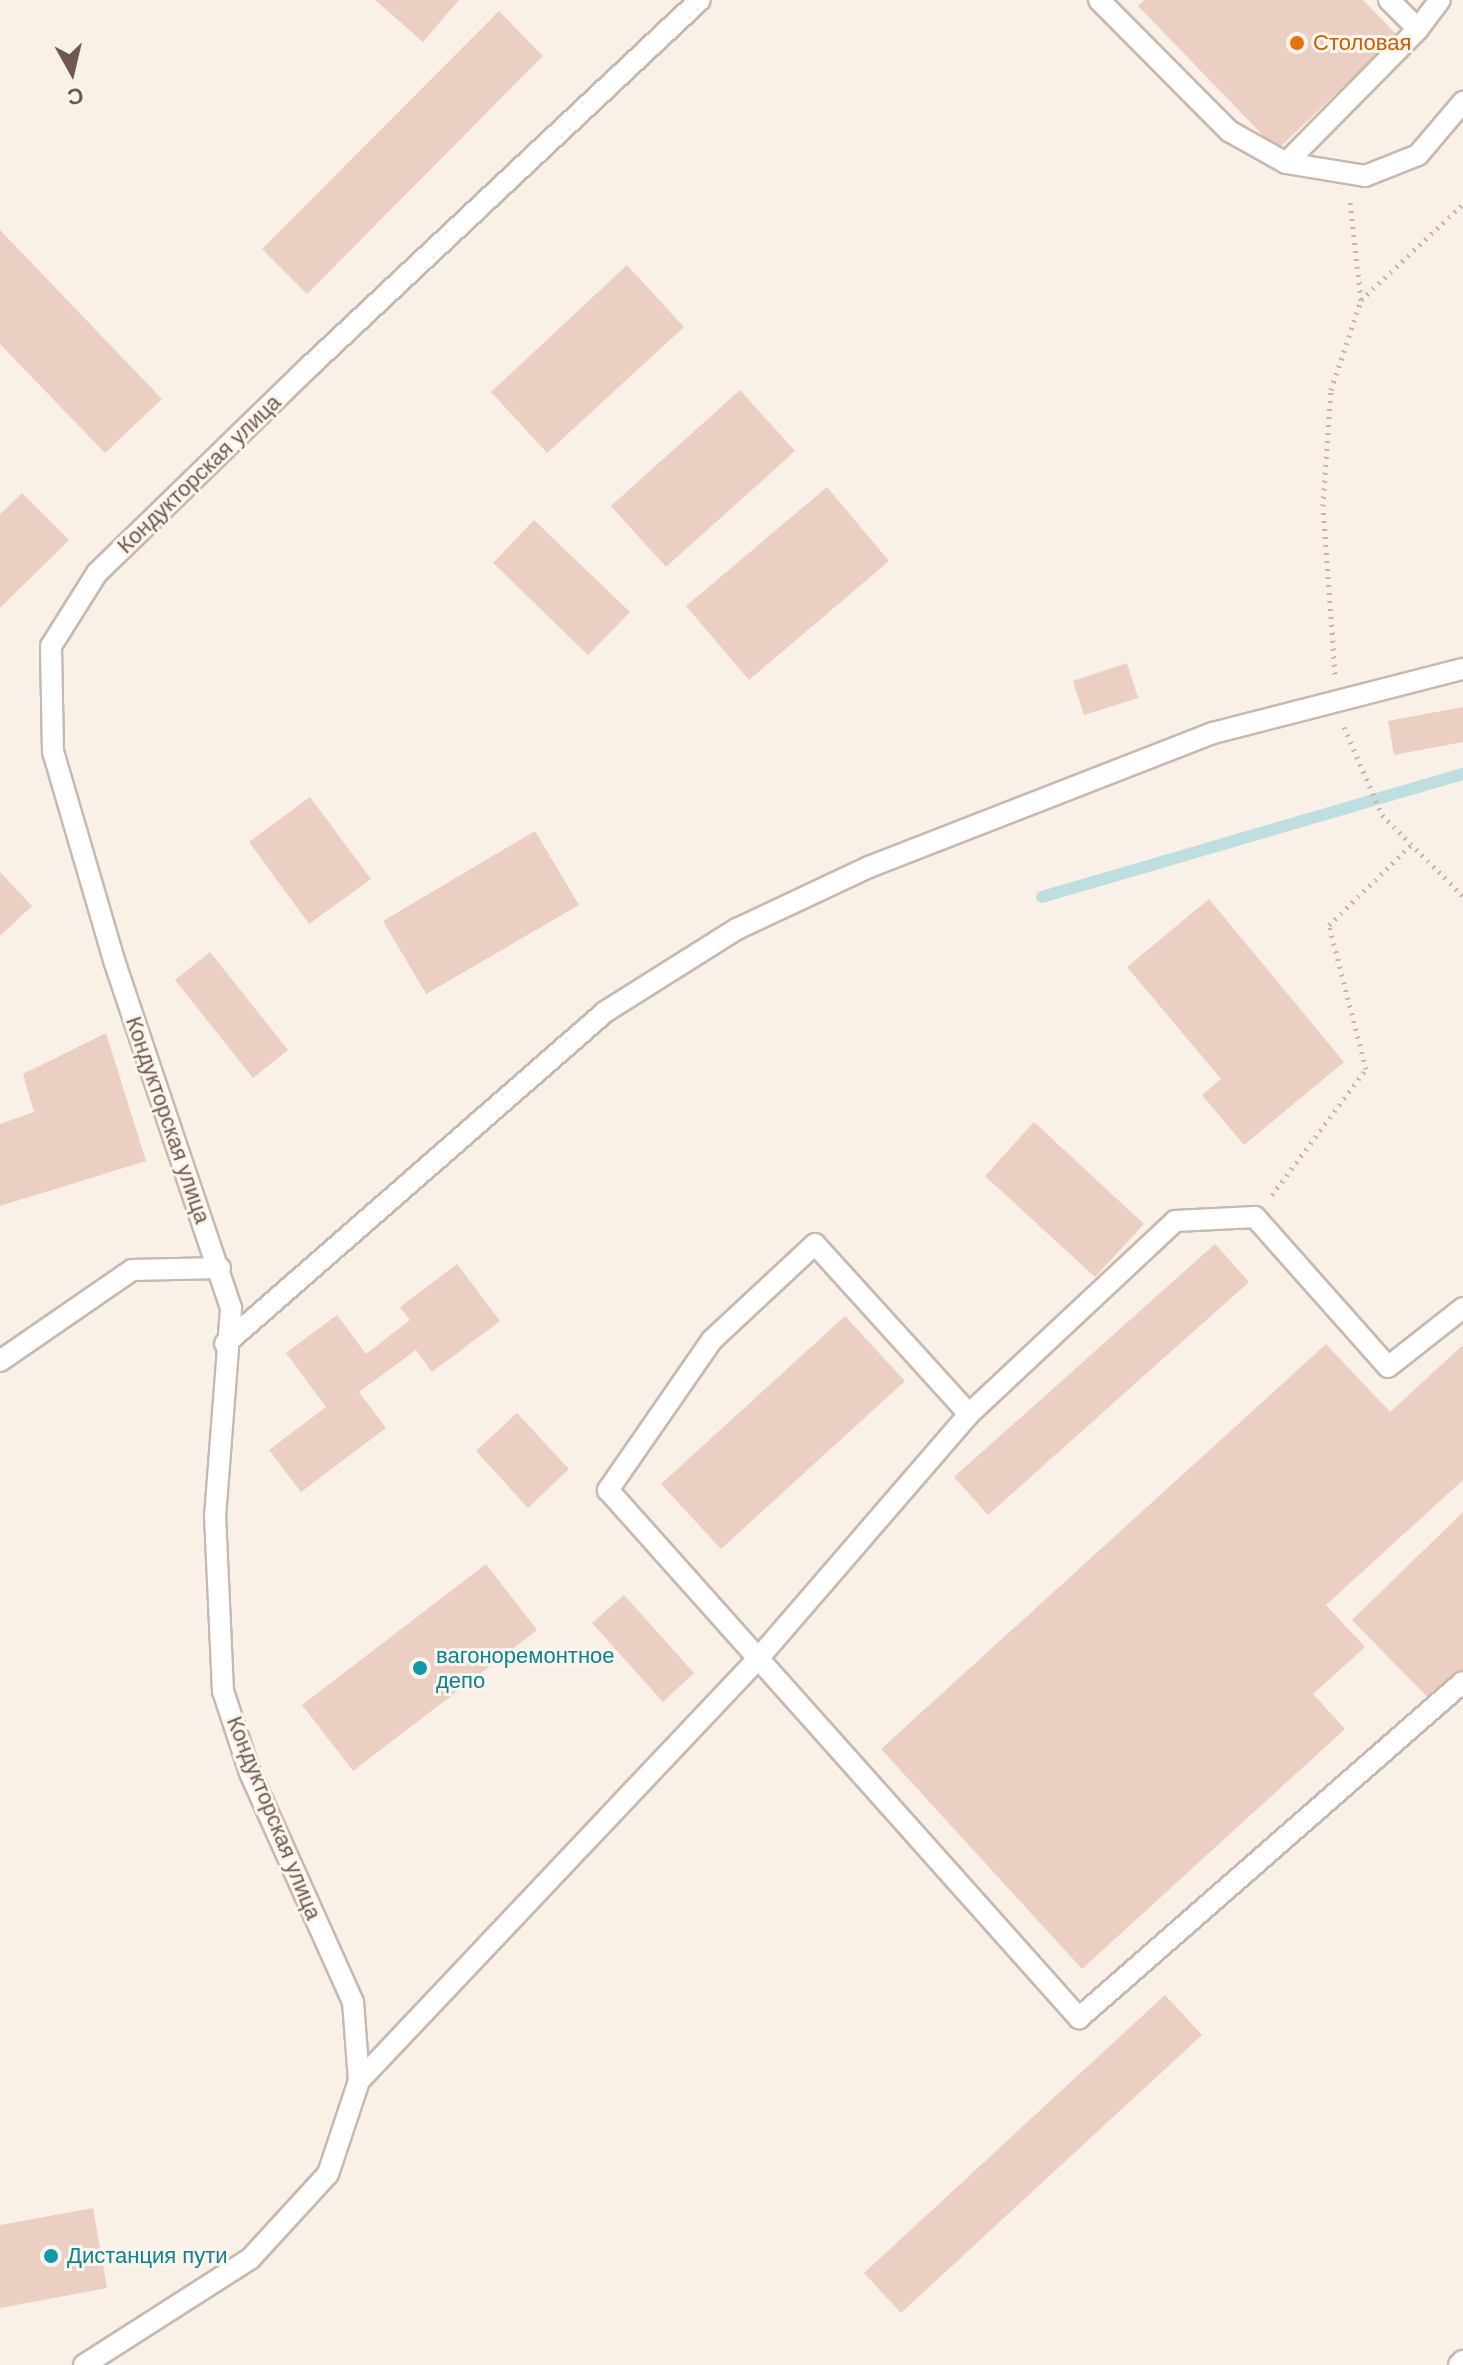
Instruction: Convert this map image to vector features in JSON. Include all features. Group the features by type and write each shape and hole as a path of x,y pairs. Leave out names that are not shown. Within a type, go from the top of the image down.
{"lane":[{"name":"Кондукторская улица","path":"84,2365 250,2259 328,2174 359,2081 353,2002 250,1773 223,1691 215,1517 225,1344 231,1308 114,960 53,752 51,646 97,573 344,333 700,0"},
{"path":"1099,0 1229,131 1286,163 1350,171 1365,176 1418,155 1463,102"},
{"path":"1389,0 1418,29"},
{"path":"1286,163 1418,29 1440,0"},
{"path":"225,1344 605,1012 737,929 869,867 1090,778 1213,733 1338,705 1463,669"},
{"path":"359,2081 756,1661 969,1414 1175,1221 1255,1217 1388,1367 1463,1308"},
{"path":"969,1414 815,1244 712,1340 608,1490 756,1661 1079,2018 1463,1682"},
{"path":"0,1361 132,1270 220,1268"}],"path":[{"path":"1350,171 1361,300 1331,390 1323,506 1338,705 1355,761 1382,815 1463,896"},
{"path":"1361,300 1463,204"},
{"path":"1255,1217 1366,1069 1329,925 1413,843"}],"building":[{"path":"375,0 459,0 423,42"},
{"path":"1144,0 1363,0 1397,35 1277,150 1138,6"},
{"path":"499,11 543,56 307,294 262,249"},
{"path":"0,230 162,399 105,453 0,344"},
{"path":"627,265 684,327 547,453 491,392"},
{"path":"740,390 795,451 666,567 611,506"},
{"path":"827,487 889,561 749,680 686,606"},
{"path":"22,493 69,540 0,608 0,514"},
{"path":"534,520 630,612 588,655 493,563"},
{"path":"1127,663 1138,698 1084,715 1073,681"},
{"path":"1463,707 1463,742 1394,755 1388,721"},
{"path":"310,797 371,879 309,924 249,842"},
{"path":"535,831 579,905 426,994 383,921"},
{"path":"0,872 32,906 0,936"},
{"path":"1209,899 1344,1062 1244,1145 1202,1095 1221,1079 1127,967"},
{"path":"210,952 288,1050 253,1078 175,980"},
{"path":"106,1033 146,1161 0,1206 0,1124 34,1112 23,1074"},
{"path":"1034,1122 1144,1224 1095,1277 985,1176"},
{"path":"1215,1244 1249,1282 988,1515 954,1477"},
{"path":"457,1264 500,1321 432,1372 416,1350 359,1392 386,1428 301,1492 269,1450 326,1407 286,1353 337,1315 366,1354 410,1320 400,1307"},
{"path":"845,1316 905,1381 721,1549 661,1484"},
{"path":"1326,1344 1390,1412 1463,1345 1463,1480 1326,1605 1365,1647 1313,1694 1345,1729 1082,1969 881,1749"},
{"path":"517,1413 569,1469 528,1508 476,1451"},
{"path":"1463,1512 1463,1672 1432,1702 1352,1620"},
{"name":"вагоноремонтное депо","path":"486,1564 537,1630 353,1771 302,1705"},
{"path":"624,1595 694,1673 663,1702 592,1623"},
{"path":"1165,1995 1202,2035 901,2313 864,2273"},
{"name":"Дистанция пути","path":"93,2208 107,2288 0,2308 0,2225"}],"waterway":[{"path":"1042,897 1463,774"}],"place":[{"name":"Столовая","path":"1297,43"},
{"name":"вагоноремонтное депо","path":"420,1668"},
{"name":"Дистанция пути","path":"51,2256"}]}
